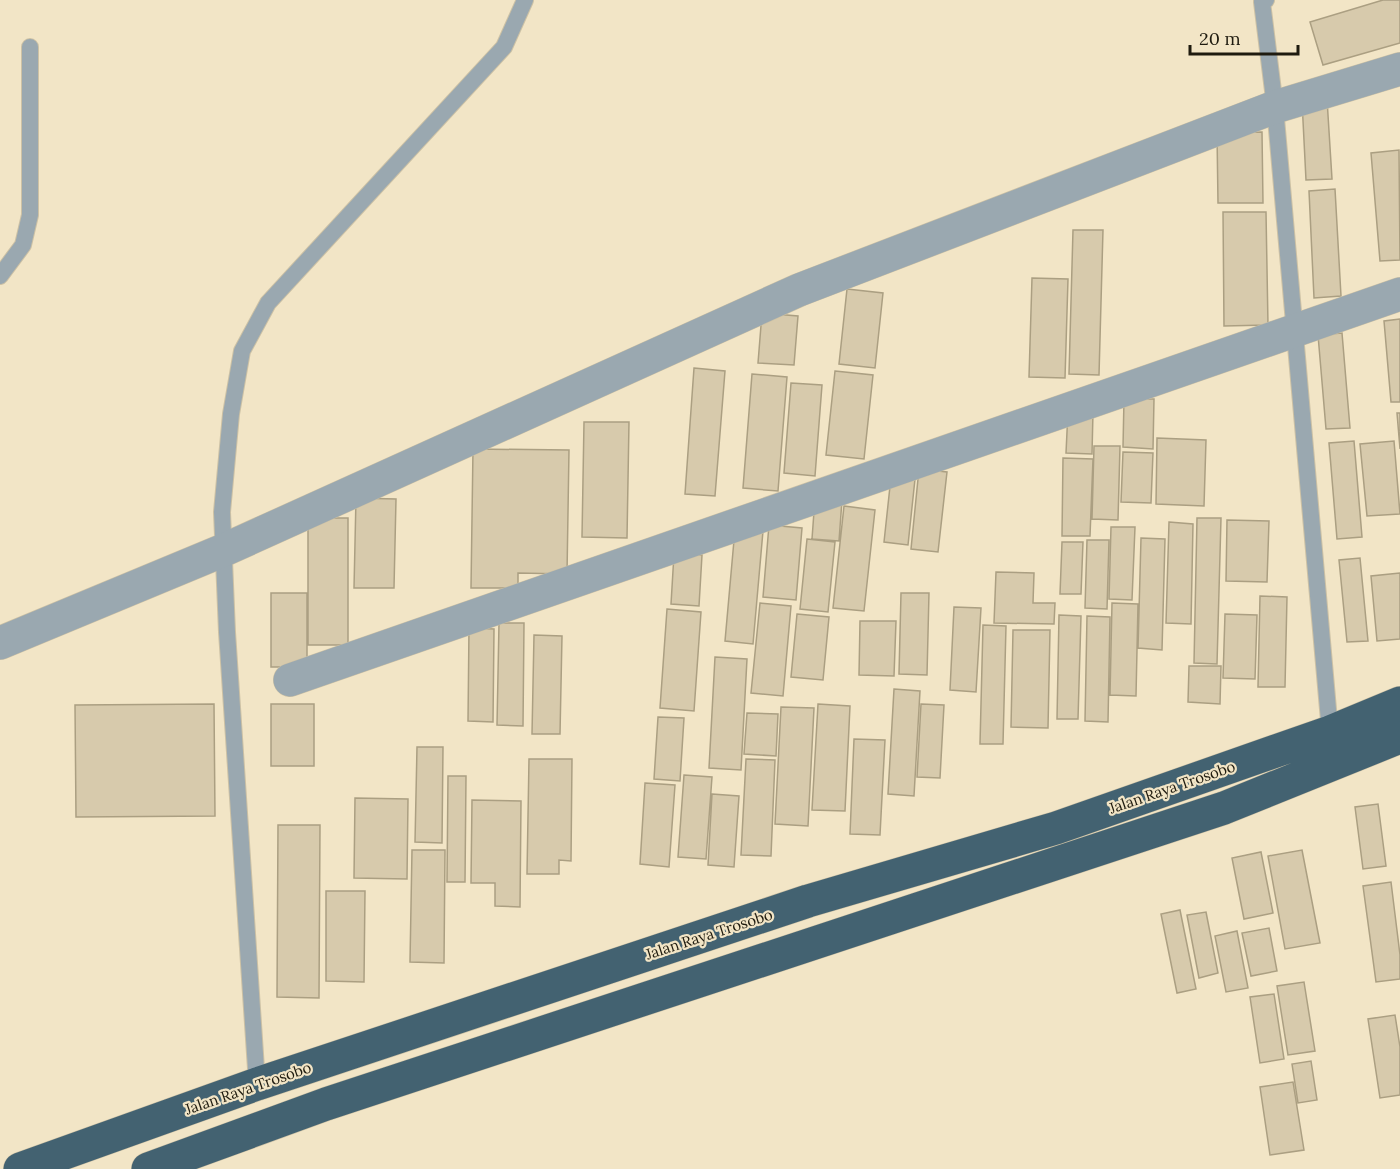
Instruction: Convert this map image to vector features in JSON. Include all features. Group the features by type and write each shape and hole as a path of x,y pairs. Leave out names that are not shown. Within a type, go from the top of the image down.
{"highway":[{"name":"Jalan Raya Trosobo","path":"20,1169 257,1084 808,902 1056,828 1330,732 1400,703"},
{"path":"148,1169 326,1104 1224,808 1400,737"}],"street":[{"path":"0,643 224,547 799,290 1274,103 1400,69"},
{"path":"290,680 1400,294"}],"lane":[{"path":"257,1084 227,632 222,512 231,414 242,351 268,303 504,47 525,0"},
{"path":"1263,1 1330,732"},
{"path":"0,276 23,245 30,215 30,47"}],"building":[{"path":"1383,0 1400,0 1400,43 1323,65 1310,22"},
{"path":"1327,99 1332,179 1306,180 1302,101"},
{"path":"1262,132 1263,203 1218,203 1217,133"},
{"path":"1399,150 1400,260 1380,261 1371,153"},
{"path":"1335,189 1341,296 1314,298 1309,191"},
{"path":"1223,212 1266,212 1268,325 1224,326"},
{"path":"1073,230 1103,230 1099,375 1069,374"},
{"path":"1032,278 1068,279 1065,378 1029,377"},
{"path":"847,289 883,293 875,368 839,364"},
{"path":"762,313 798,316 794,365 758,363"},
{"path":"1400,319 1400,402 1391,402 1384,321"},
{"path":"1342,333 1350,428 1326,429 1318,335"},
{"path":"694,368 725,371 715,496 685,494"},
{"path":"835,371 873,375 864,459 826,455"},
{"path":"752,374 787,377 778,491 743,488"},
{"path":"791,383 822,385 815,476 784,473"},
{"path":"1124,399 1154,399 1153,449 1123,447"},
{"path":"1068,411 1093,412 1092,454 1066,453"},
{"path":"1397,413 1400,413 1400,449"},
{"path":"584,422 629,422 627,538 582,537"},
{"path":"1157,438 1206,440 1204,506 1156,504"},
{"path":"1354,441 1362,537 1337,539 1329,443"},
{"path":"1394,441 1400,514 1367,516 1360,444"},
{"path":"1094,446 1120,446 1118,520 1092,519"},
{"path":"473,449 569,450 567,574 518,573 518,588 471,588"},
{"path":"1123,452 1153,453 1151,503 1121,502"},
{"path":"1063,458 1093,459 1090,536 1062,536"},
{"path":"919,469 947,472 938,552 911,549"},
{"path":"891,477 915,479 908,545 884,542"},
{"path":"356,498 396,499 394,588 354,588"},
{"path":"815,498 842,500 839,541 812,539"},
{"path":"844,506 875,510 864,611 833,608"},
{"path":"308,518 348,518 348,645 308,645"},
{"path":"1197,518 1221,518 1217,664 1194,663"},
{"path":"1227,520 1269,521 1267,582 1226,581"},
{"path":"1169,522 1193,524 1191,624 1166,623"},
{"path":"769,525 802,528 796,600 763,597"},
{"path":"1111,527 1135,527 1132,600 1109,599"},
{"path":"735,529 763,531 753,644 725,641"},
{"path":"1141,538 1165,539 1162,650 1138,648"},
{"path":"807,539 835,542 828,612 800,609"},
{"path":"1087,540 1109,540 1107,609 1085,608"},
{"path":"1062,542 1083,542 1081,594 1060,594"},
{"path":"674,554 702,555 699,606 671,604"},
{"path":"1360,558 1368,641 1347,642 1339,560"},
{"path":"996,572 1034,573 1033,603 1055,603 1054,624 994,623"},
{"path":"1400,573 1400,639 1377,641 1371,576"},
{"path":"271,593 307,593 307,667 271,667"},
{"path":"901,593 929,593 927,675 899,674"},
{"path":"1260,596 1287,597 1285,687 1258,687"},
{"path":"760,603 791,606 783,696 751,693"},
{"path":"1112,603 1138,604 1136,696 1110,695"},
{"path":"954,607 981,608 976,692 950,690"},
{"path":"667,609 701,612 694,711 660,708"},
{"path":"797,614 829,617 823,680 791,677"},
{"path":"1225,614 1257,615 1255,679 1223,678"},
{"path":"1059,615 1081,616 1078,719 1057,719"},
{"path":"1087,616 1110,617 1108,722 1085,721"},
{"path":"860,621 896,621 894,676 859,675"},
{"path":"499,623 524,623 523,726 497,725"},
{"path":"983,625 1006,626 1003,744 980,744"},
{"path":"469,628 494,629 493,722 468,721"},
{"path":"1013,630 1050,630 1048,728 1011,727"},
{"path":"534,635 562,636 560,734 532,734"},
{"path":"715,657 747,659 741,770 709,768"},
{"path":"1189,666 1221,666 1220,704 1188,702"},
{"path":"894,689 920,691 914,796 888,794"},
{"path":"214,704 215,816 76,817 75,705"},
{"path":"271,704 314,704 314,766 271,766"},
{"path":"818,704 850,706 845,811 812,810"},
{"path":"921,704 944,705 940,778 917,777"},
{"path":"781,707 814,708 808,826 775,824"},
{"path":"747,713 778,714 776,756 744,754"},
{"path":"658,717 684,718 680,781 654,779"},
{"path":"854,739 885,740 880,835 850,834"},
{"path":"417,747 443,747 442,843 415,842"},
{"path":"529,759 572,759 571,861 559,860 559,874 527,874"},
{"path":"746,759 775,760 771,856 741,855"},
{"path":"684,775 712,777 706,859 678,857"},
{"path":"448,776 466,776 465,882 447,882"},
{"path":"645,783 675,785 669,867 640,864"},
{"path":"712,794 739,796 734,867 708,865"},
{"path":"355,798 408,799 407,879 354,878"},
{"path":"472,800 521,801 520,907 495,906 495,883 471,883"},
{"path":"1378,804 1386,866 1363,869 1355,807"},
{"path":"278,825 320,825 319,998 277,997"},
{"path":"412,850 445,850 444,963 410,962"},
{"path":"1302,850 1320,943 1285,949 1268,856"},
{"path":"1261,852 1273,913 1244,919 1232,858"},
{"path":"1391,882 1400,955 1400,979 1376,982 1363,886"},
{"path":"326,891 365,891 364,982 326,981"},
{"path":"1180,910 1196,989 1177,993 1161,914"},
{"path":"1206,912 1218,973 1199,978 1187,915"},
{"path":"1269,928 1277,971 1251,976 1242,933"},
{"path":"1237,931 1248,988 1226,992 1215,936"},
{"path":"1304,982 1315,1051 1288,1055 1277,986"},
{"path":"1274,994 1284,1059 1260,1063 1250,997"},
{"path":"1395,1015 1400,1047 1400,1095 1380,1098 1368,1019"},
{"path":"1311,1061 1317,1100 1298,1103 1292,1064"},
{"path":"1293,1082 1304,1150 1270,1155 1260,1087"}]}
